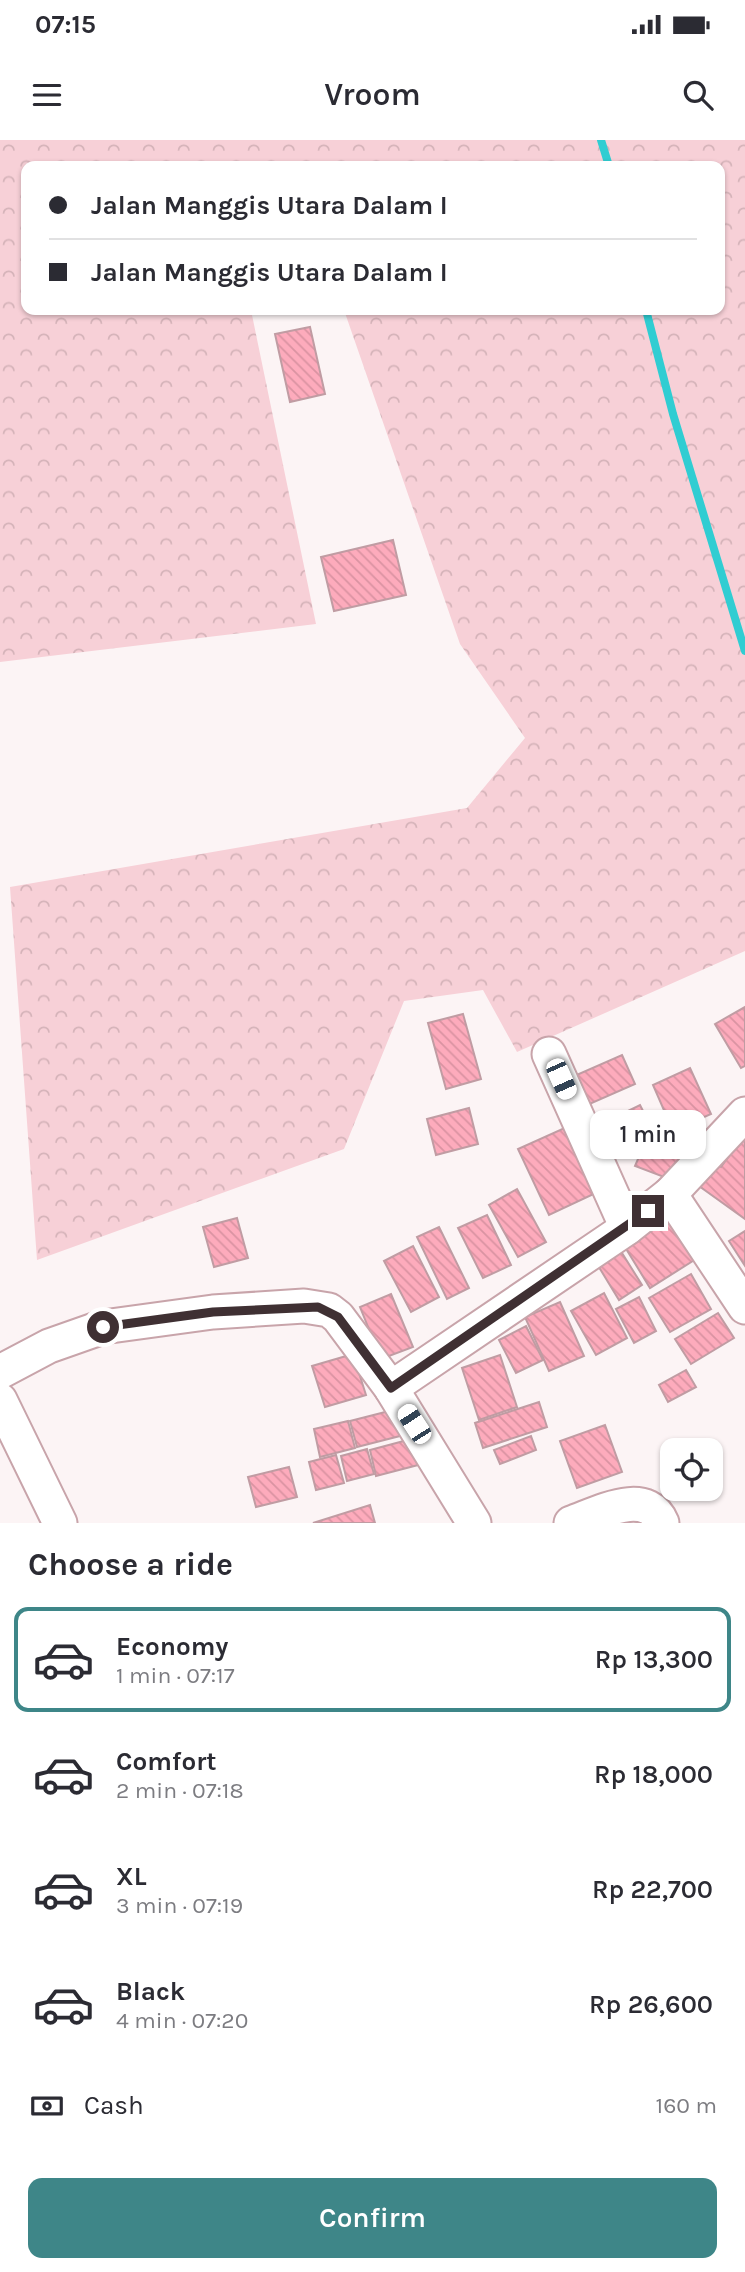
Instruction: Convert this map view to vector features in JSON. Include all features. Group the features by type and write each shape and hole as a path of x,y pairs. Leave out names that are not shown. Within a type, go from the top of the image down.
{"street":[{"path":"550,1054 627,1228"},
{"path":"391,1388 627,1228 670,1194 745,1114"},
{"path":"670,1194 745,1307"},
{"path":"0,1372 49,1346 103,1327 213,1312 304,1306 329,1310 338,1317 391,1388 474,1523"},
{"path":"0,1400 60,1523"},
{"path":"571,1523 630,1503 651,1509 662,1523"}],"green space":[{"path":"0,140 745,140 745,951 517,1052 483,990 404,1001 344,1149 37,1260 10,887 467,808 525,738 460,644 346,315 725,315 725,161 21,161 21,315 252,315 316,624 0,662"}],"building":[{"path":"310,327 325,394 290,402 275,334"},
{"path":"393,540 406,595 334,611 321,557"},
{"path":"745,1007 745,1066 741,1068 715,1024"},
{"path":"463,1014 481,1079 446,1089 428,1023"},
{"path":"622,1055 635,1084 585,1106 572,1077"},
{"path":"690,1068 711,1114 673,1131 653,1085"},
{"path":"640,1105 653,1131 608,1153 595,1127"},
{"path":"469,1108 478,1144 436,1155 427,1119"},
{"path":"569,1126 600,1191 549,1215 518,1149"},
{"path":"745,1134 745,1219 699,1186 715,1163 721,1167"},
{"path":"648,1136 684,1150 672,1180 635,1166"},
{"path":"517,1189 546,1242 518,1257 489,1205"},
{"path":"487,1215 511,1265 483,1278 458,1228"},
{"path":"237,1218 248,1258 214,1267 203,1227"},
{"path":"671,1219 696,1259 650,1288 625,1247"},
{"path":"439,1227 469,1288 447,1299 417,1237"},
{"path":"745,1231 745,1266 729,1241"},
{"path":"617,1245 642,1285 619,1300 594,1259"},
{"path":"413,1246 439,1297 411,1312 384,1261"},
{"path":"691,1274 711,1309 670,1332 649,1298"},
{"path":"604,1293 627,1338 596,1355 571,1311"},
{"path":"391,1294 413,1347 381,1359 360,1307"},
{"path":"639,1297 656,1331 634,1343 616,1309"},
{"path":"560,1302 584,1356 549,1371 525,1317"},
{"path":"718,1313 734,1338 691,1364 675,1339"},
{"path":"526,1326 543,1360 516,1373 499,1340"},
{"path":"353,1354 366,1395 325,1407 312,1366"},
{"path":"500,1355 517,1407 479,1420 462,1368"},
{"path":"686,1370 696,1387 668,1402 659,1385"},
{"path":"539,1402 547,1427 483,1448 475,1423"},
{"path":"397,1409 404,1435 357,1447 350,1421"},
{"path":"348,1421 355,1448 320,1457 314,1429"},
{"path":"605,1425 622,1472 577,1488 560,1441"},
{"path":"531,1436 536,1450 500,1464 494,1450"},
{"path":"415,1438 422,1464 376,1476 370,1450"},
{"path":"367,1449 374,1474 347,1481 341,1456"},
{"path":"336,1455 344,1483 316,1490 309,1462"},
{"path":"289,1467 297,1497 256,1507 248,1477"},
{"path":"370,1505 375,1523 313,1523"}],"waterway":[{"path":"601,140 607,161"},
{"path":"647,315 673,414 745,651"}],"route":[{"path":"103,1327 213,1312 318,1307 329,1310 338,1317 391,1388 648,1211"}]}
